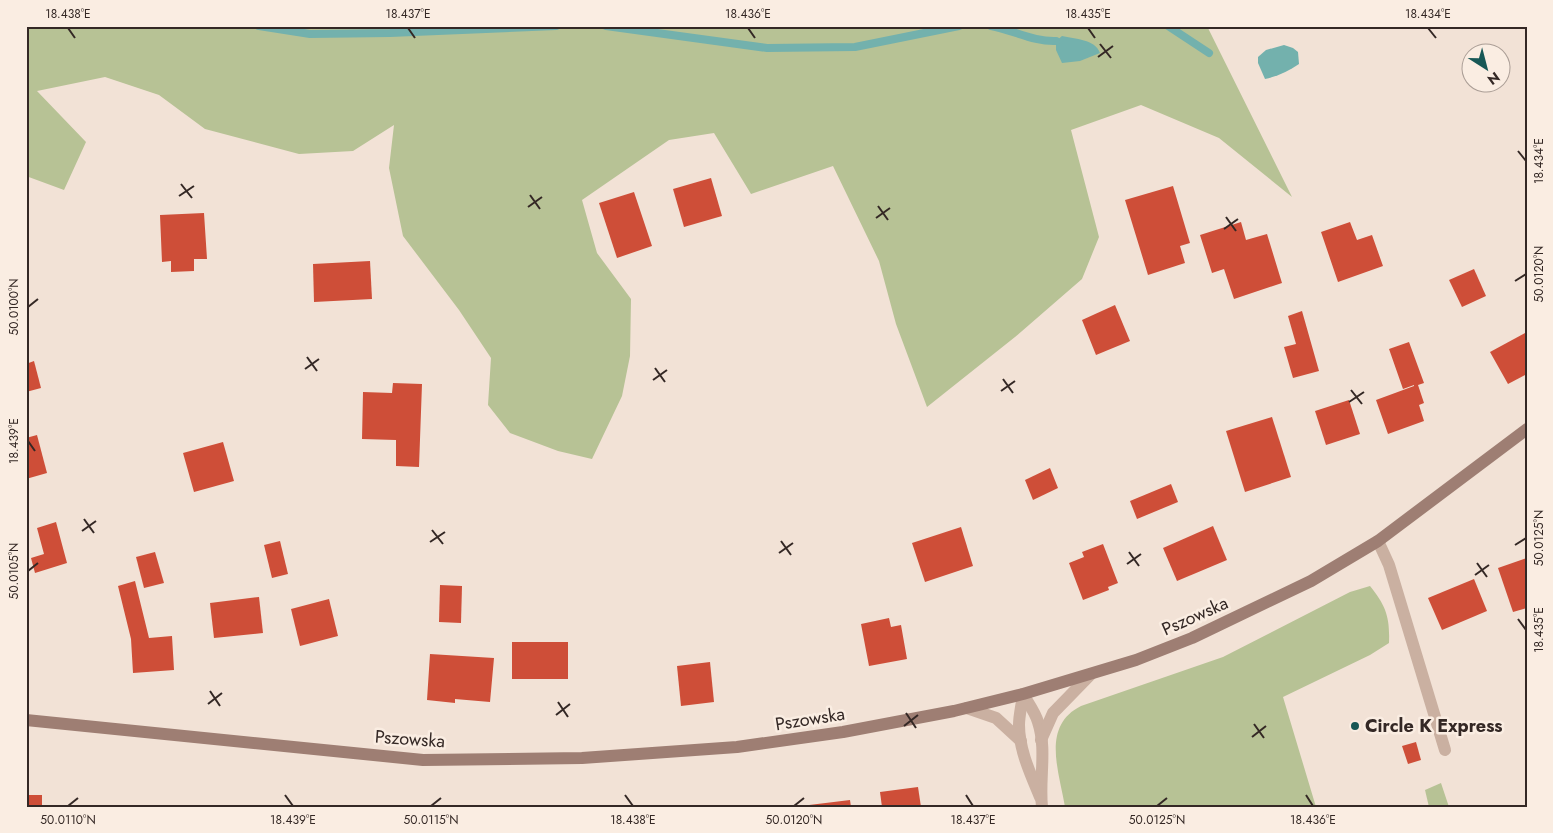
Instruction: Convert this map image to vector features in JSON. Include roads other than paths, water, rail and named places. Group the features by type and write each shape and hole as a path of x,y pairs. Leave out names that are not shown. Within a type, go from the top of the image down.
{"main road":[{"name":"Pszowska","path":"26,720 423,760 582,758 737,747 842,732 967,708 1023,694 1136,660 1192,638 1311,581 1378,541 1527,430"}],"street":[{"path":"1378,541 1389,565 1445,750"},
{"path":"1041,740 1052,713 1091,674"},
{"path":"1023,694 1038,721 1043,759 1042,804"},
{"path":"1023,694 1019,726 1027,764 1042,804"},
{"path":"967,708 996,718 1022,741"}],"water":[{"path":"1062,36 1089,42 1100,53 1080,61 1062,63 1056,50 1056,41"},
{"path":"1284,45 1298,52 1299,64 1283,73 1265,79 1258,63 1258,57 1266,50"}],"waterway":[{"path":"259,26 310,34 390,33 556,26"},
{"path":"606,26 767,48 855,47 959,26"},
{"path":"991,26 1040,40 1056,41"},
{"path":"1168,26 1209,53"}],"place":[{"name":"Circle K Express","path":"1355,726"}]}
